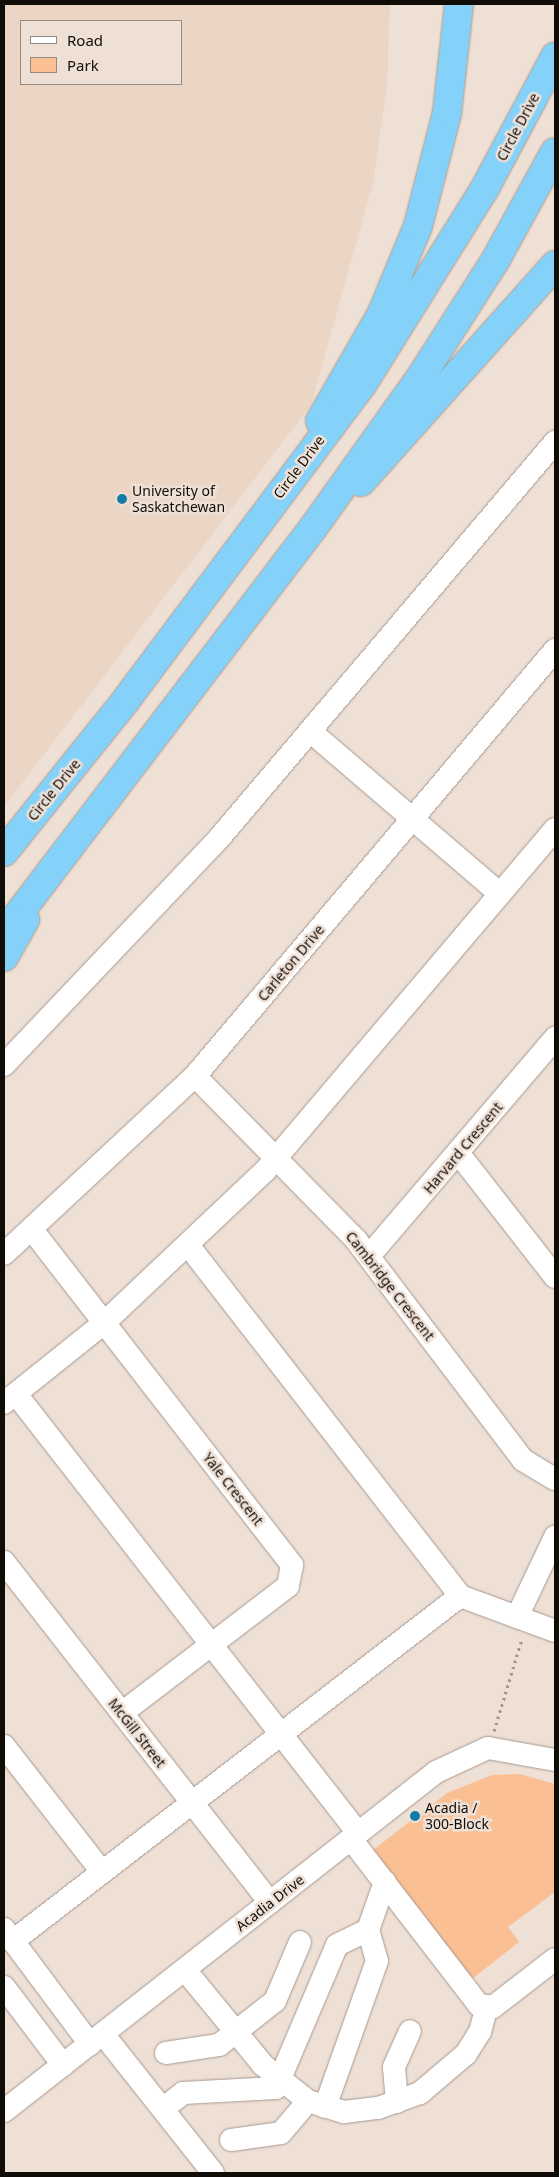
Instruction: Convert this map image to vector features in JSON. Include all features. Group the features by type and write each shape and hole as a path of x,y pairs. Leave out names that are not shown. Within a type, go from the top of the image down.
{"highway":[{"path":"305,458 332,393 382,313 418,226 446,121 459,4"},
{"name":"Circle Drive","path":"4,852 126,700 394,339 485,188 555,57"},
{"path":"4,933 313,528 422,375 496,261 555,152"},
{"path":"313,528 392,452 555,265"},
{"path":"4,957 20,934 26,906"}],"street":[{"path":"4,1065 221,836 555,442"},
{"name":"Carleton Drive","path":"4,1254 33,1231 195,1076 555,650"},
{"path":"310,731 500,894"},
{"path":"555,829 276,1160 104,1323 10,1399 280,1734 355,1836 385,1882 479,2005 493,2007 555,1959"},
{"name":"Harvard Crescent","path":"370,1256 459,1154 555,1038"},
{"name":"Cambridge Crescent","path":"195,1076 370,1256 523,1460 555,1479"},
{"path":"459,1154 551,1265"},
{"name":"Yale Crescent","path":"33,1231 292,1565 288,1586 122,1713"},
{"path":"188,1245 460,1596 555,1631"},
{"path":"517,1617 555,1537"},
{"name":"McGill Street","path":"4,1562 270,1903"},
{"path":"213,2173 164,2108 97,2039 8,1935 102,1872 460,1596"},
{"path":"4,1746 102,1872"},
{"name":"Acadia Drive","path":"4,2111 355,1836 457,1759 498,1748 555,1760"},
{"path":"231,2140 281,2134 317,2104 377,1961 368,1930 385,1882"},
{"path":"164,2108 183,2093 276,2088 337,1945 368,1930"},
{"path":"166,2054 219,2045 275,2001 300,1942"},
{"path":"186,1970 238,2031 262,2065 317,2104 344,2112 397,2102 420,2094 466,2054 480,2032 487,2006"},
{"path":"4,1988 63,2065"},
{"path":"397,2102 394,2067 410,2030"}],"shaded area":[{"name":"University of Saskatchewan","path":"4,4 390,4 387,85 373,183 311,405 4,807"}],"green space":[{"path":"520,1774 555,1784 555,1892 508,1927 519,1942 472,1979 373,1850 447,1793 492,1775"}],"place":[{"name":"University of Saskatchewan","path":"122,499"},
{"name":"Acadia / 300-Block","path":"415,1816"}]}
